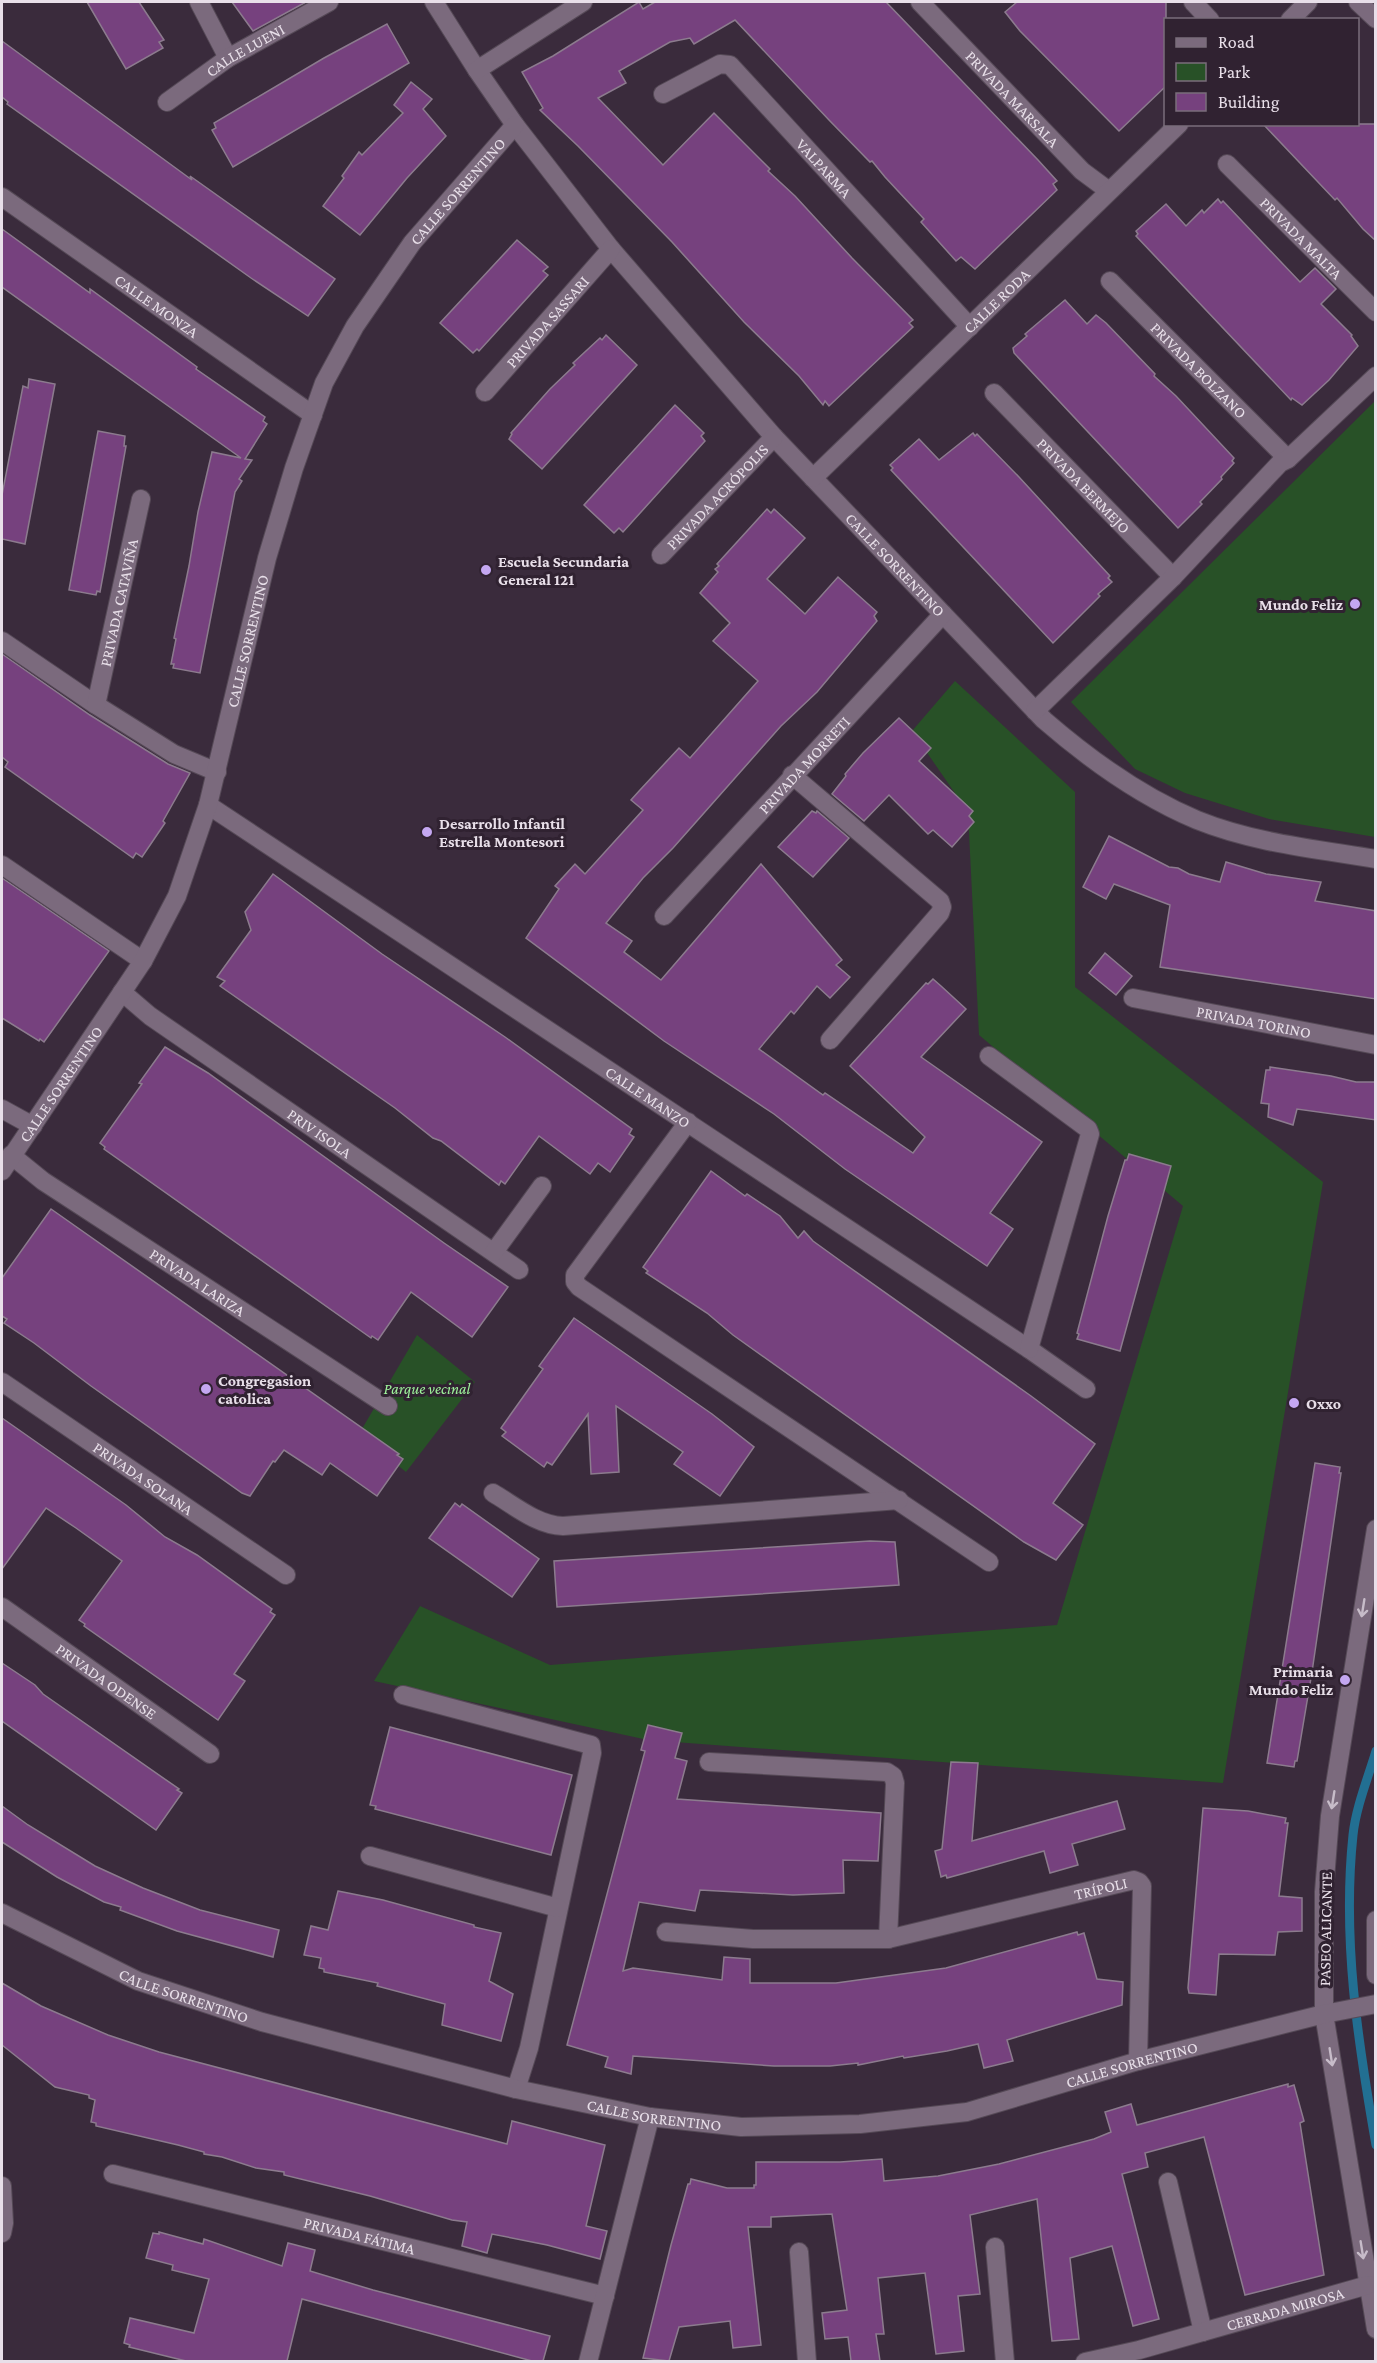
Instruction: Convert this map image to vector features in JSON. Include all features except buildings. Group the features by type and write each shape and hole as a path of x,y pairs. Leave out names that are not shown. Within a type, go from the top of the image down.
{"street":[{"path":"199,2 228,58"},
{"name":"CALLE LUENI","path":"167,102 228,58 329,2"},
{"name":"CALLE SORRENTINO","path":"434,2 515,125 610,249 774,437 1035,711 1077,749 1129,784 1197,820 1275,843 1376,859"},
{"path":"477,70 583,2"},
{"name":"PRIVADA MARSALA","path":"920,2 1082,171 1109,190"},
{"path":"1193,2 1208,18"},
{"path":"1292,18 1308,2"},
{"path":"1358,2 1376,19"},
{"name":"VALPARMA","path":"663,94 720,64 730,65 970,327"},
{"name":"CALLE SORRENTINO","path":"6,1163 143,961 177,896 217,772 267,558 324,383 355,326 412,243 515,125"},
{"name":"CALLE RODA","path":"813,478 1177,126"},
{"name":"PRIVADA MALTA","path":"1227,164 1376,312"},
{"name":"CALLE MONZA","path":"2,197 313,415"},
{"name":"PRIVADA SASSARI","path":"485,392 610,249"},
{"name":"PRIVADA BOLZANO","path":"1110,281 1288,459"},
{"path":"1035,711 1173,577 1280,463 1288,459 1376,376"},
{"name":"PRIVADA BERMEJO","path":"994,393 1173,577"},
{"name":"PRIVADA ACRÓPOLIS","path":"661,555 774,437"},
{"name":"PRIVADA CATAVIÑA","path":"96,705 141,499"},
{"name":"PRIVADA MORRETI","path":"664,916 943,614"},
{"path":"2,641 96,705 174,754 217,772"},
{"path":"792,776 940,901 942,907 940,913 830,1040"},
{"name":"CALLE MANZO","path":"208,805 688,1122 1086,1389"},
{"path":"2,864 143,961"},
{"name":"PRIV ISOLA","path":"122,992 150,1016 519,1270"},
{"name":"PRIVADA TORINO","path":"1133,998 1376,1045"},
{"path":"989,1056 1088,1129 1090,1134 1029,1349"},
{"path":"2,1109 33,1126"},
{"path":"688,1122 575,1275 575,1282 589,1294 989,1562"},
{"name":"PRIVADA LARIZA","path":"6,1163 43,1181 388,1406"},
{"path":"494,1252 542,1186"},
{"name":"PRIVADA SOLANA","path":"2,1382 286,1575"},
{"path":"493,1492 539,1521 563,1526 899,1500"},
{"name":"PASEO ALICANTE","path":"1376,1529 1330,1816 1323,1892 1323,2014 1376,2329"},
{"name":"PRIVADA ODENSE","path":"2,1607 210,1754"},
{"path":"402,1695 591,1745 592,1753 529,2048 516,2089"},
{"path":"709,1761 886,1772 892,1776 895,1783 888,1939"},
{"path":"370,1856 558,1908"},
{"name":"TRÍPOLI","path":"666,1932 753,1939 888,1939 1134,1880 1143,1886 1138,2061"},
{"name":"CALLE SORRENTINO","path":"2,1913 138,1981 262,2022 516,2089 650,2117 741,2127 860,2124 968,2112 1138,2061 1323,2014 1376,2004"},
{"path":"1375,1926 1376,1975"},
{"path":"588,2361 646,2141 650,2117"},
{"name":"PRIVADA FÁTIMA","path":"113,2174 605,2296"},
{"path":"1168,2182 1203,2332"},
{"path":"2,2186 4,2223 2,2233"},
{"path":"995,2247 1005,2361"},
{"path":"799,2252 807,2361"},
{"name":"CERRADA MIROSA","path":"1084,2361 1139,2350 1368,2285"}],"green space":[{"path":"1375,401 1375,837 1269,819 1185,793 1135,769 1071,702"},
{"path":"955,681 1075,792 1075,987 1323,1182 1223,1783 648,1740 374,1681 420,1606 550,1665 1057,1625 1183,1206 979,1035 968,812 912,731"},
{"name":"Parque vecinal","path":"417,1335 475,1382 406,1472 359,1434"}],"waterway":[{"path":"1376,1751 1359,1803 1353,1835 1349,1913 1358,2030 1376,2145"}],"place":[{"name":"Escuela Secundaria General 121","path":"486,570"},
{"name":"Mundo Feliz","path":"1355,604"},
{"name":"Desarrollo Infantil Estrella Montesori","path":"427,832"},
{"name":"Congregasion catolica","path":"206,1389"},
{"name":"Oxxo","path":"1294,1403"},
{"name":"Primaria Mundo Feliz","path":"1345,1680"}]}
